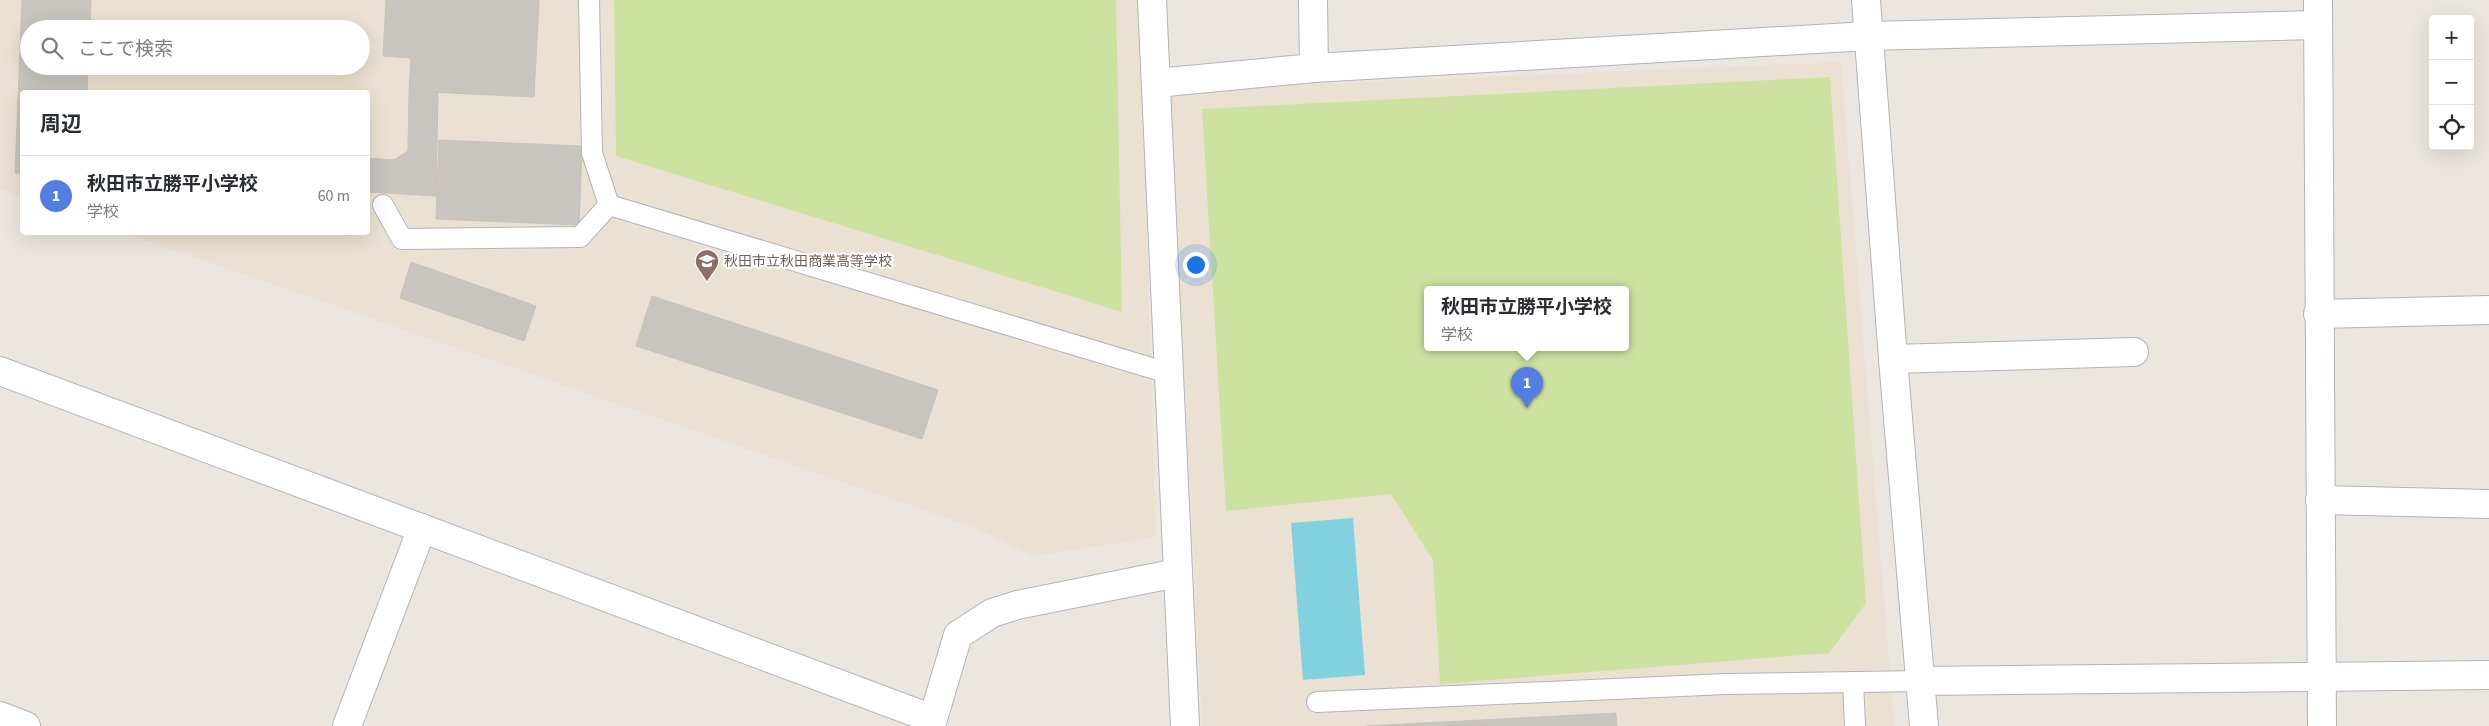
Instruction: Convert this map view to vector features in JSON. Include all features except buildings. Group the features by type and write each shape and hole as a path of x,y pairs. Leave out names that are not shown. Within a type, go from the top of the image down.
{"street":[{"path":"1152,0 1185,726"},
{"path":"1313,0 1314,68"},
{"path":"1866,0 1893,359 1922,681 1924,726"},
{"path":"1156,83 1314,68 2317,12 2322,726"},
{"path":"2318,314 2489,310"},
{"path":"1893,359 2134,352"},
{"path":"0,371 422,528 932,722 958,635 992,613 1017,605 1177,574"},
{"path":"2320,500 2489,504"},
{"path":"347,726 422,528"},
{"path":"1922,681 2489,675"},
{"path":"0,716 26,726"}],"lane":[{"path":"589,0 592,153 609,206"},
{"path":"383,205 402,239 580,237 609,206"},
{"path":"609,206 1168,373"},
{"path":"1316,702 1726,684 1922,681"},
{"path":"1853,682 1855,726"}],"shaded area":[{"name":"秋田市立秋田商業高等学校","path":"0,0 1140,0 1156,537 1034,556 975,528 131,235 370,235 370,90 20,90 20,196 0,189"},
{"path":"1841,62 1894,726 1202,726 1170,90"}],"green space":[{"path":"614,0 1116,0 1122,312 616,156"},
{"path":"1830,77 1866,603 1829,653 1440,684 1433,560 1391,494 1226,511 1202,109"}],"water":[{"path":"1353,518 1365,675 1303,680 1291,523"}],"place":[{"name":"秋田市立秋田商業高等学校","path":"707,282"},
{"name":"秋田市立勝平小学校","path":"1527,408"}]}
